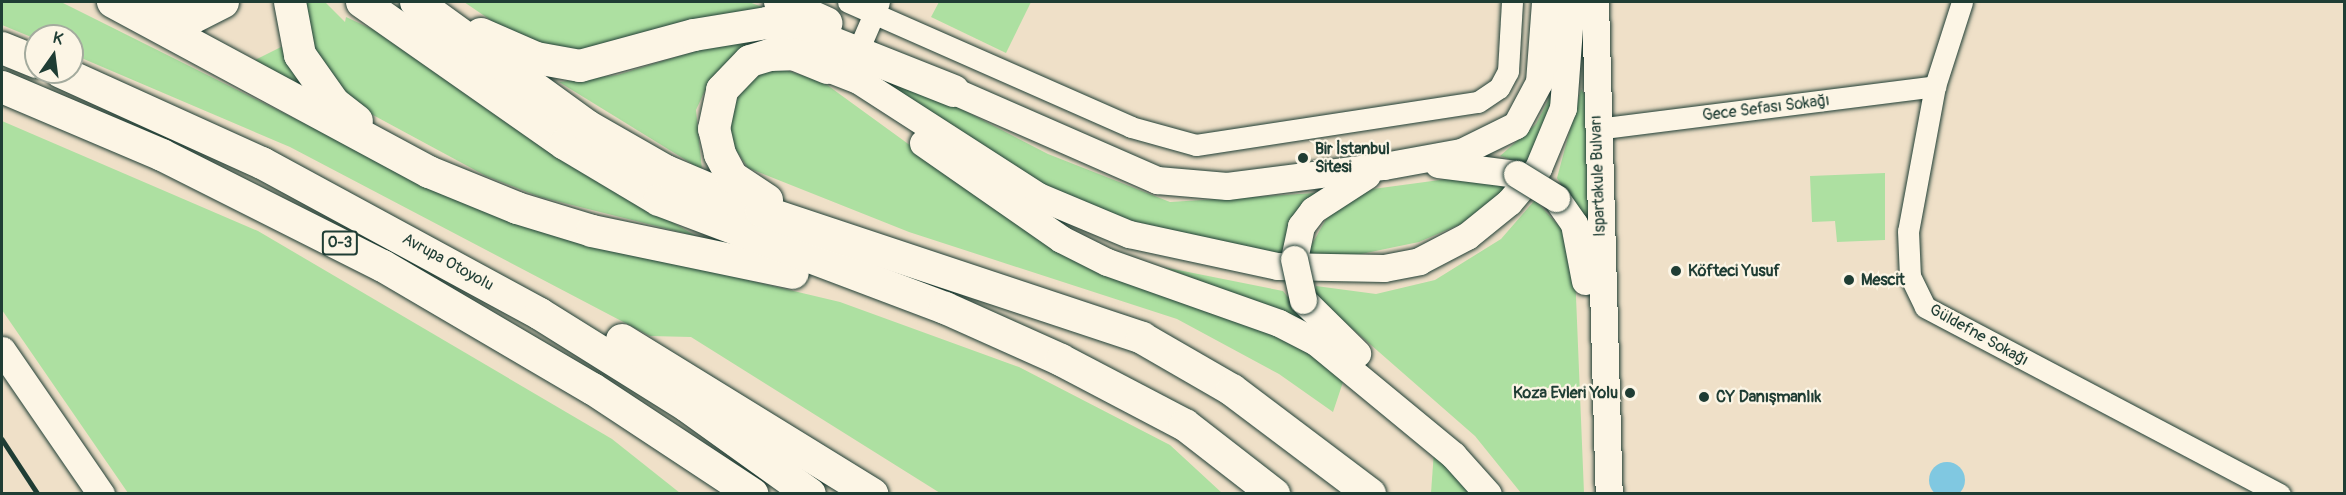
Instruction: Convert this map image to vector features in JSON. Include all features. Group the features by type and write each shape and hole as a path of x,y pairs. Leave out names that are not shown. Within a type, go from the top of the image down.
{"highway":[{"path":"113,2 402,158 517,208 592,231 791,272 984,329"},
{"path":"148,2 190,19 223,2"},
{"path":"290,2 293,34 311,74 334,103 402,158"},
{"path":"780,2 872,18 954,91"},
{"path":"420,4 536,58 580,66 705,33 768,24 815,36 954,91"},
{"path":"420,4 587,126 656,165 761,211 1142,338 1232,390 1370,494"},
{"path":"372,9 573,149 659,201 945,308 984,329 1131,394 1185,425 1274,494"},
{"path":"2,48 24,57"},
{"path":"827,68 793,54 750,61 722,90 714,129 732,177 754,196 834,225 868,248"},
{"name":"Avrupa Otoyolu","path":"84,82 188,127 362,214 594,347 810,494"},
{"name":"O-3","path":"2,87 162,155 310,227 544,359 752,494"},
{"path":"362,214 479,260 700,386 872,494"},
{"path":"661,433 726,494"}],"main road":[{"path":"954,91 1157,180 1227,186 1384,166 1480,145 1524,115 1539,82 1545,2"},
{"path":"827,68 867,86 1038,196 1129,234 1278,266 1384,268 1419,261 1467,236 1509,202 1538,168 1563,108 1571,2"},
{"name":"Ispartakule Bulvarı","path":"1595,2 1596,129 1605,350 1606,487"},
{"path":"827,68 1061,239 1107,262 1279,322 1316,342 1400,410 1488,490"},
{"path":"1424,159 1517,174 1556,198 1581,244 1587,302 1605,350"},
{"path":"1384,166 1329,195 1313,210 1301,226 1294,259 1303,300 1374,366 1400,410"},
{"path":"2,350 101,494"}],"street":[{"path":"346,2 372,9"},
{"path":"848,2 872,18 1120,123 1196,145 1478,102 1499,88 1508,71 1512,2"},
{"name":"Güldefne Sokağı","path":"1962,2 1935,86 1908,231 1910,276 1925,307 2280,494"},
{"name":"Gece Sefası Sokağı","path":"1596,129 1935,86"}],"green space":[{"path":"2,2 61,2 358,150 542,231 840,302 1019,367 1170,445 1222,493 940,493 691,337 650,336 290,147 84,59 84,24 24,24 24,34 2,25"},
{"path":"305,2 325,2 345,22 346,17 374,30 534,142 696,236 540,197 486,176 360,108 315,60"},
{"path":"464,2 749,2 767,9 567,53 520,40"},
{"path":"939,2 1031,2 1006,53 931,17"},
{"path":"755,33 755,42 709,82 696,110 702,170 559,82 617,75"},
{"path":"283,46 306,92 251,62"},
{"path":"836,55 915,85 1048,154 1170,202 1316,193 1283,257 1079,208"},
{"path":"779,68 823,82 1043,242 1296,343 1344,379 1333,412 1279,374 1177,319 909,232 748,168 730,141 733,103 760,71"},
{"path":"1581,89 1586,96 1590,229 1557,178"},
{"path":"1552,93 1556,94 1529,166 1500,156 1536,124"},
{"path":"2,121 258,231 612,439 680,493 128,493 2,310"},
{"path":"1885,173 1885,240 1837,242 1835,221 1812,222 1810,176"},
{"path":"1462,177 1512,185 1461,224 1419,242 1332,260 1307,253 1333,207 1373,189"},
{"path":"1535,200 1569,237 1575,272 1584,493 1521,493 1475,436 1315,296 1316,286 1376,294 1435,280 1501,239"},
{"path":"1163,267 1283,291 1307,321"},
{"path":"1434,451 1474,493 1431,493"}],"water":[{"path":"1947,462 1959,468 1965,480 1959,492 1947,498 1935,492 1929,480 1935,468"}],"railway":[{"path":"2,439 38,494"}],"place":[{"name":"Bir İstanbul Sitesi","path":"1303,158"},
{"name":"Köfteci Yusuf","path":"1676,271"},
{"name":"Mescit","path":"1849,280"},
{"name":"Koza Evleri Yolu","path":"1630,393"},
{"name":"CY Danışmanlık","path":"1704,397"}]}
